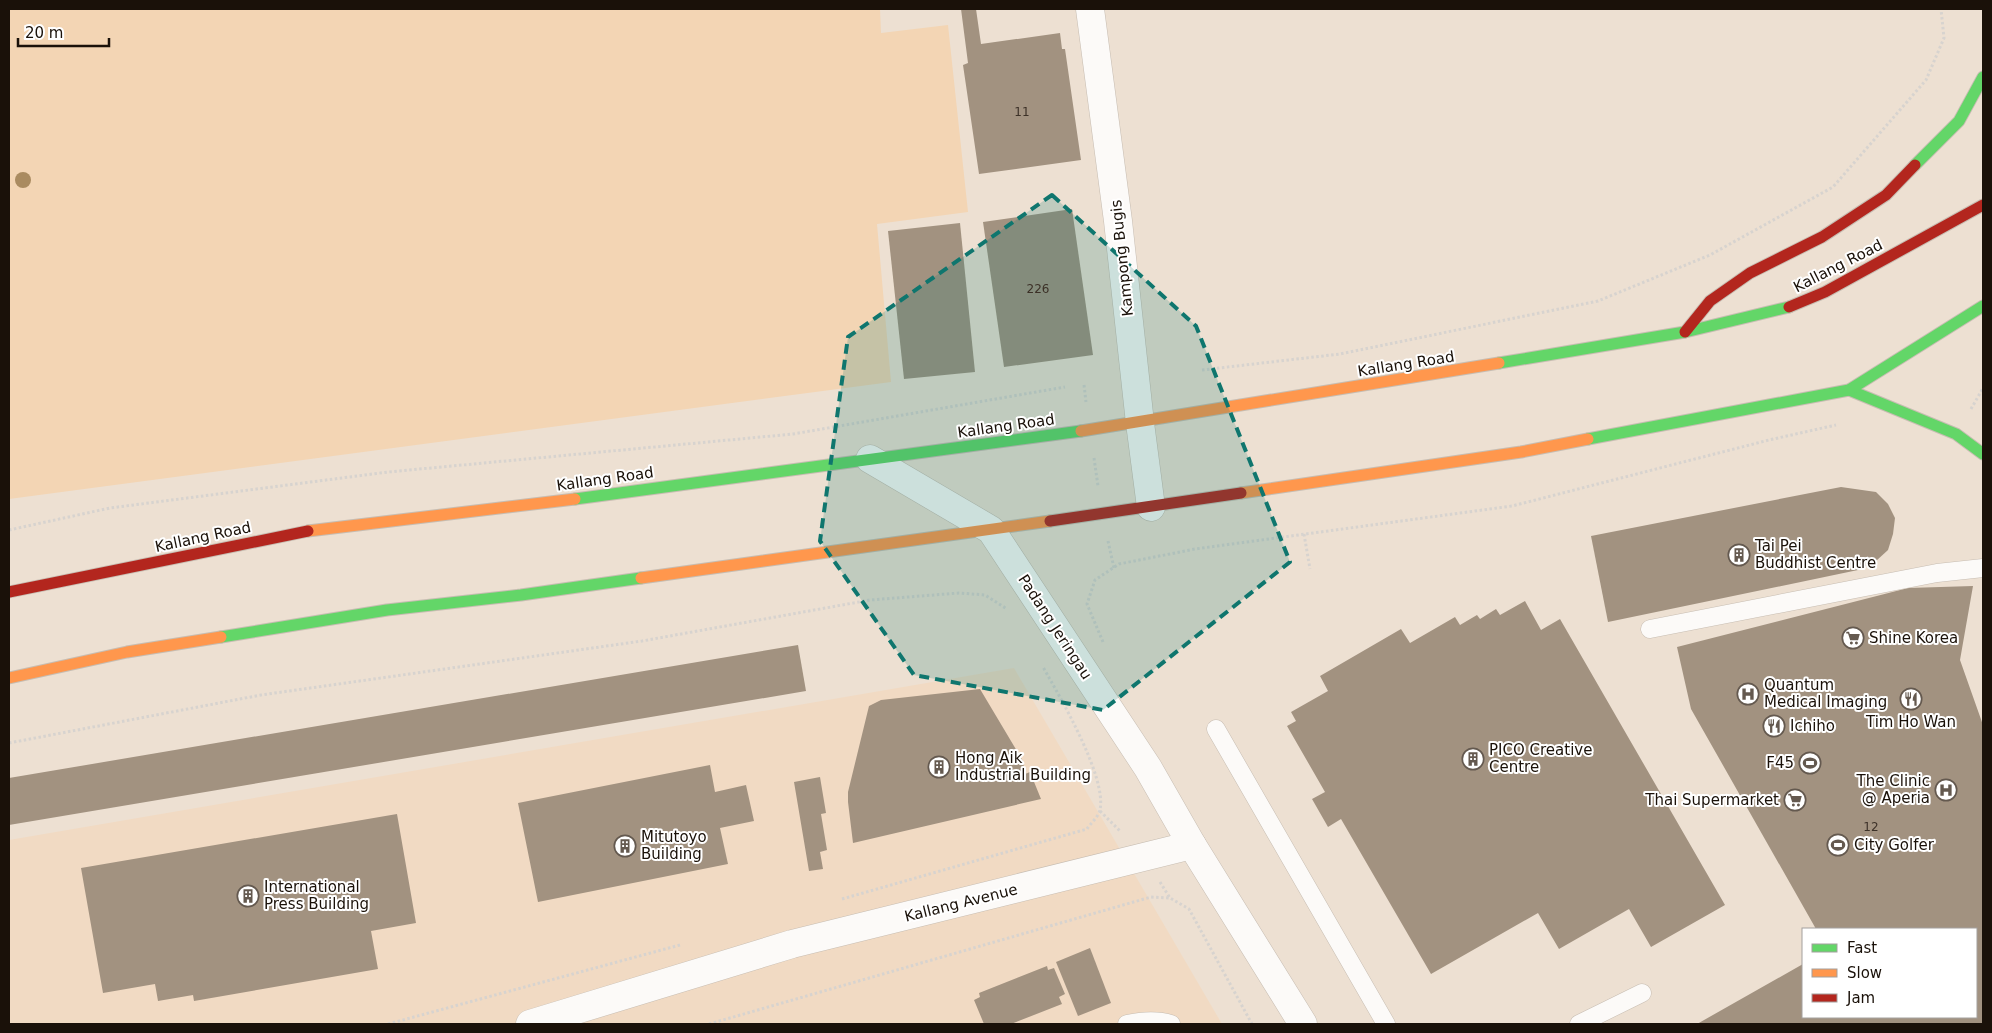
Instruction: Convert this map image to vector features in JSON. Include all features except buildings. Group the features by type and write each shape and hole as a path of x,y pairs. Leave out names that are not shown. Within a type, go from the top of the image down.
{"main road":[{"path":"1685,332 1710,301 1750,273 1822,237 1886,194 1959,121 1983,77"},
{"name":"Kallang Road","path":"9,592 315,530 526,505 1090,430 1685,332 1790,307 1817,296 1983,206"},
{"path":"9,678 127,652 386,610 521,595 991,530 1521,452 1848,390 1983,306"},
{"path":"1848,390 1956,434 1983,454"}],"street":[{"name":"Kampong Bugis","path":"1090,9 1118,221 1151,507"},
{"name":"Padang Jeringau","path":"870,460 991,530 1148,768 1192,845"},
{"name":"Kallang Avenue","path":"530,1024 792,944 1192,845"},
{"path":"1192,845 1303,1024"}],"lane":[{"path":"1650,629 1937,573 1983,568"},
{"path":"1216,729 1386,1024"},
{"path":"1579,1024 1642,993"},
{"path":"1127,1024 1150,1022 1171,1024"}],"path":[{"path":"1202,370 1340,354 1598,301 1710,255 1833,187 1926,80 1944,38 1942,9"},
{"path":"1084,385 1102,514 1114,568"},
{"path":"9,530 110,508 388,472 793,434 1065,386"},
{"path":"1969,412 1983,388"},
{"path":"1104,645 1087,604 1095,580 1119,564 1195,549 1512,506 1769,440 1846,423"},
{"path":"1304,534 1310,569"},
{"path":"9,743 261,695 642,641 870,600 968,594 985,595 1011,612"},
{"path":"841,899 1087,829 1100,811 1099,784 1072,716 1040,662"},
{"path":"709,1024 1151,897 1170,898 1189,909 1252,1024"},
{"path":"388,1024 682,944"}],"highlighted area":[{"path":"1052,195 1196,326 1290,562 1103,710 914,675 820,541 848,337"}],"shaded area":[{"path":"9,9 880,9 881,33 948,25 968,212 877,224 891,382 9,499"},
{"path":"1014,668 1222,1024 9,1024 9,840"}],"traffic: fast":[{"path":"1915,165 1959,121 1983,77"},
{"path":"1588,439 1849,390 1983,306"},
{"path":"1499,363 1685,332 1789,307"},
{"path":"1849,390 1956,434 1983,454"},
{"path":"575,499 1081,431"},
{"path":"221,637 387,610 521,595 641,578"}],"traffic: slow":[{"path":"1081,431 1499,363"},
{"path":"1241,493 1521,452 1588,439"},
{"path":"308,531 575,499"},
{"path":"641,578 1050,521"},
{"path":"9,678 127,652 221,637"}],"traffic: jam":[{"path":"1685,332 1710,301 1750,273 1822,237 1886,195 1915,165"},
{"path":"1789,307 1825,292 1983,205"},
{"path":"1050,521 1241,493"},
{"path":"9,592 308,531"}],"place":[{"name":"Tai Pei Buddhist Centre","path":"1739,555"},
{"name":"Shine Korea","path":"1853,638"},
{"name":"Quantum Medical Imaging","path":"1748,694"},
{"name":"Tim Ho Wan","path":"1911,699"},
{"name":"Ichiho","path":"1774,726"},
{"name":"PICO Creative Centre","path":"1473,759"},
{"name":"F45","path":"1810,763"},
{"name":"Hong Aik Industrial Building","path":"939,767"},
{"name":"The Clinic @ Aperia","path":"1946,790"},
{"name":"Thai Supermarket","path":"1795,800"},
{"name":"City Golfer","path":"1838,845"},
{"name":"Mitutoyo Building","path":"625,846"},
{"name":"International Press Building","path":"248,896"}]}
